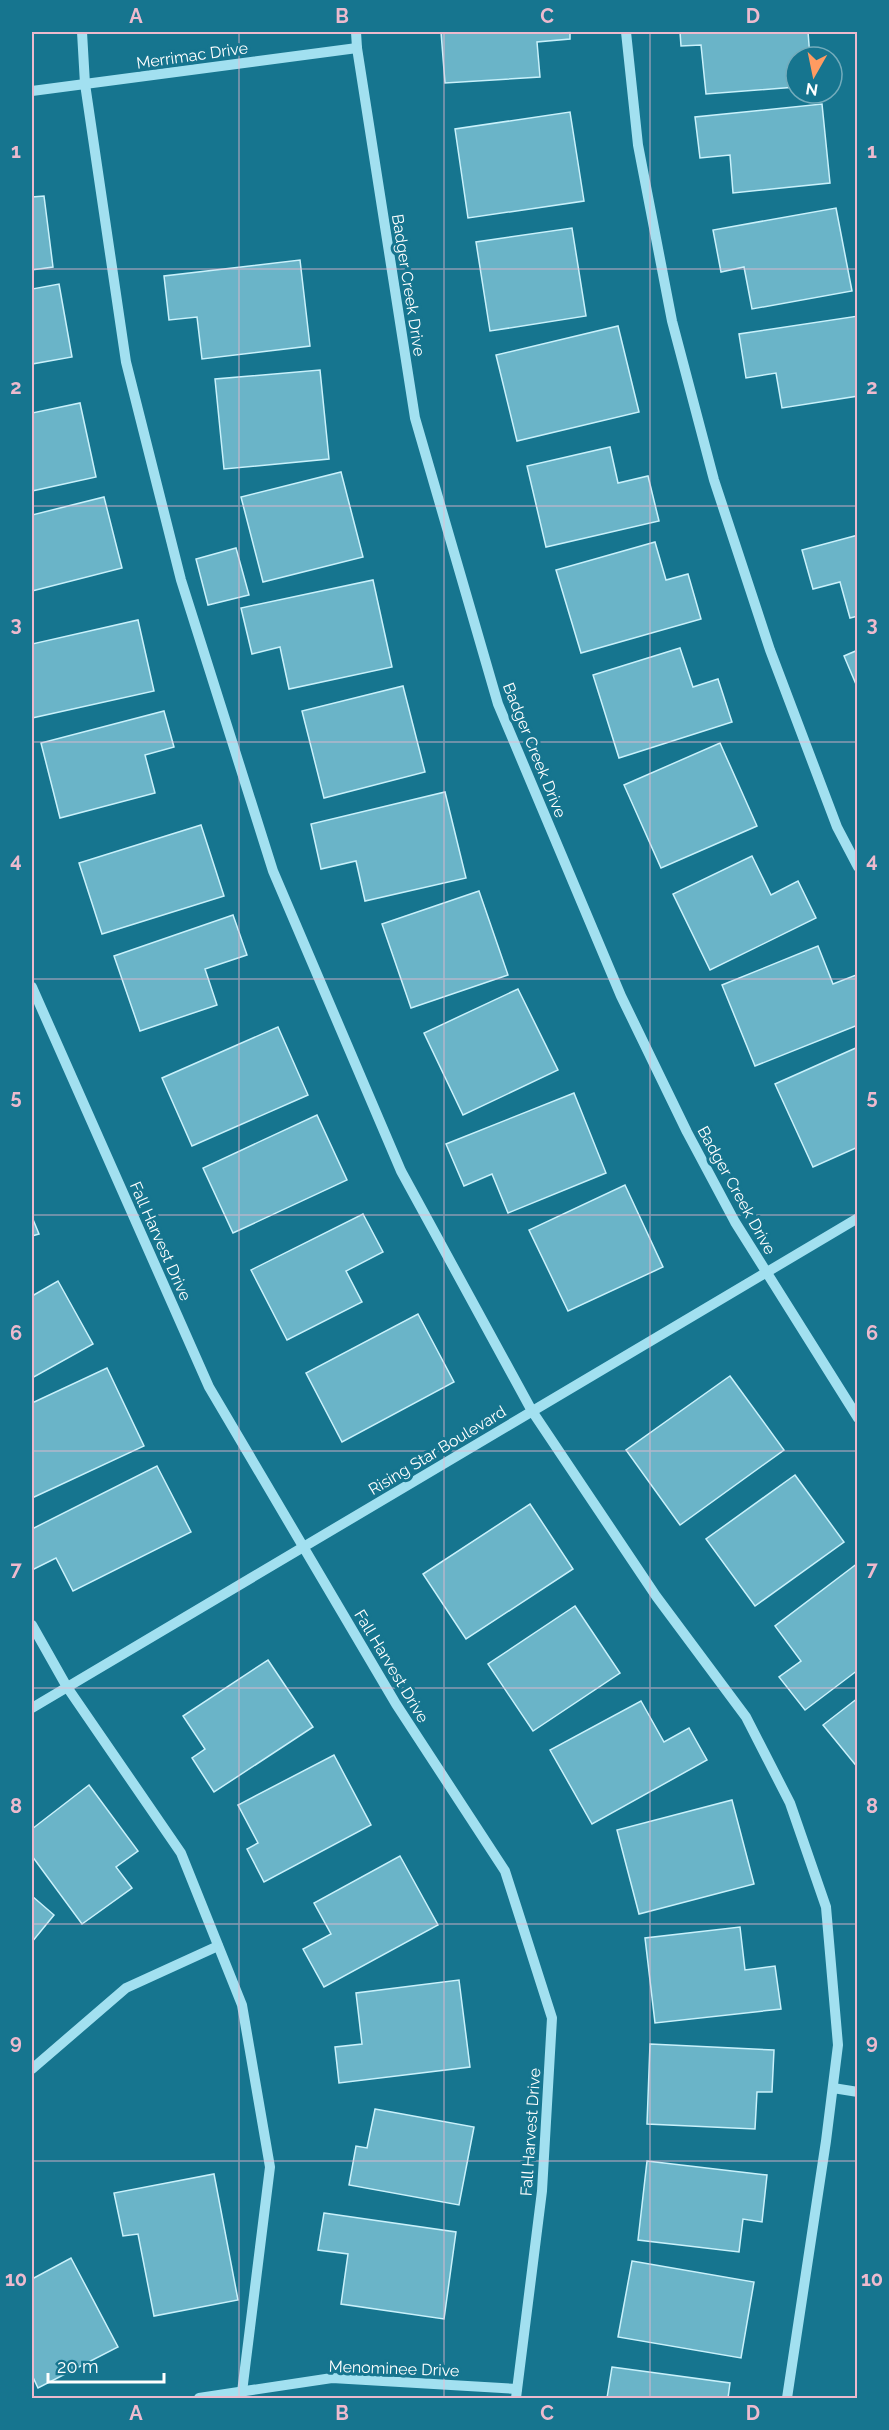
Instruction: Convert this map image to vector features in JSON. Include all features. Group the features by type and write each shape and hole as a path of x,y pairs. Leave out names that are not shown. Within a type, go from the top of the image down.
{"street":[{"path":"82,32 85,84 126,362 181,580 273,871 401,1171 532,1411 656,1596 746,1717 790,1803 826,1906 838,2045 787,2398"},
{"name":"Badger Creek Drive","path":"356,32 415,418 498,704 621,996 714,1182 766,1273 858,1418"},
{"path":"626,32 638,145 672,321 714,480 770,650 837,827 858,867"},
{"name":"Merrimac Drive","path":"32,91 357,48"},
{"name":"Fall Harvest Drive","path":"32,987 209,1387 396,1704 505,1871 552,2018 542,2191 517,2394"},
{"name":"Rising Star Boulevard","path":"32,1708 858,1218"},
{"path":"32,1625 67,1687 181,1853 242,2005 270,2167 242,2392"},
{"path":"32,2068 126,1988 218,1946"},
{"path":"833,2088 858,2092"},
{"name":"Menominee Drive","path":"199,2398 332,2378 517,2394"}],"building":[{"path":"441,32 570,32 570,39 537,42 540,77 445,83"},
{"path":"680,32 808,32 809,45 784,45 784,88 706,94 701,45 681,46"},
{"path":"822,105 830,183 733,193 730,155 700,158 695,117"},
{"path":"570,112 584,201 468,218 455,129"},
{"path":"44,196 53,267 32,270 32,197"},
{"path":"836,208 852,291 752,309 744,267 721,272 713,230"},
{"path":"572,228 586,316 490,331 476,242"},
{"path":"300,260 310,346 202,359 197,317 169,320 164,276"},
{"path":"59,284 72,357 32,364 32,289"},
{"path":"858,316 858,396 782,408 776,373 746,378 739,334"},
{"path":"618,326 639,412 517,441 496,355"},
{"path":"320,370 329,459 224,469 215,379"},
{"path":"80,403 96,477 32,491 32,413"},
{"path":"610,447 618,483 648,476 659,521 546,547 527,466"},
{"path":"341,472 363,557 263,582 241,497"},
{"path":"104,497 122,568 32,591 32,515"},
{"path":"858,535 858,616 850,618 840,582 813,589 802,550"},
{"path":"655,542 666,580 688,574 701,619 581,653 556,570"},
{"path":"236,548 249,595 208,605 196,559"},
{"path":"373,580 392,667 289,689 280,647 252,654 241,608"},
{"path":"138,620 154,691 32,718 32,644"},
{"path":"680,648 693,687 718,679 732,722 619,758 593,675"},
{"path":"858,650 858,689 844,656"},
{"path":"403,686 425,772 324,798 302,711"},
{"path":"164,711 174,747 145,755 155,793 60,818 41,743"},
{"path":"720,743 757,826 661,868 624,785"},
{"path":"445,792 466,878 365,901 356,861 321,869 311,824"},
{"path":"201,825 224,896 102,934 79,863"},
{"path":"752,856 771,895 798,881 816,918 710,970 673,894"},
{"path":"479,891 508,975 411,1008 382,924"},
{"path":"233,915 247,955 205,969 217,1005 140,1031 114,956"},
{"path":"818,946 833,984 856,975 858,1025 755,1066 722,985"},
{"path":"518,989 558,1070 463,1115 424,1033"},
{"path":"278,1027 308,1095 192,1146 162,1078"},
{"path":"858,1047 858,1147 813,1167 775,1084"},
{"path":"574,1093 606,1173 508,1213 492,1174 464,1186 446,1144"},
{"path":"317,1115 347,1180 233,1233 203,1168"},
{"path":"625,1185 663,1267 568,1311 529,1230"},
{"path":"363,1214 383,1252 346,1271 362,1302 287,1340 251,1270"},
{"path":"32,1217 39,1234 32,1236"},
{"path":"58,1281 93,1344 32,1378 32,1296"},
{"path":"418,1314 454,1382 342,1442 306,1373"},
{"path":"107,1368 144,1446 32,1498 32,1403"},
{"path":"730,1376 784,1450 680,1525 626,1450"},
{"path":"157,1466 191,1532 73,1591 56,1558 32,1570 32,1529"},
{"path":"795,1475 844,1542 755,1606 706,1539"},
{"path":"530,1504 573,1569 466,1639 423,1574"},
{"path":"858,1563 858,1670 805,1710 779,1677 801,1661 775,1626"},
{"path":"575,1606 620,1673 533,1731 488,1664"},
{"path":"268,1660 313,1727 214,1792 192,1758 205,1749 183,1716"},
{"path":"858,1698 858,1768 823,1725"},
{"path":"641,1701 664,1742 689,1728 707,1760 592,1824 550,1750"},
{"path":"334,1755 371,1825 264,1882 247,1849 258,1843 238,1805"},
{"path":"89,1785 138,1851 116,1867 132,1888 82,1924 32,1856 32,1829"},
{"path":"732,1800 754,1884 639,1914 617,1830"},
{"path":"400,1856 438,1925 324,1987 303,1949 331,1934 314,1903"},
{"path":"32,1896 54,1915 32,1942"},
{"path":"740,1927 745,1970 775,1966 781,2009 655,2023 645,1938"},
{"path":"459,1980 470,2067 339,2083 335,2047 362,2044 356,1993"},
{"path":"650,2044 774,2050 772,2092 757,2092 755,2129 647,2124"},
{"path":"375,2109 474,2127 459,2205 349,2185 356,2146 367,2148"},
{"path":"647,2161 767,2175 762,2222 743,2219 739,2252 638,2240"},
{"path":"214,2174 238,2300 154,2316 138,2234 123,2236 114,2193"},
{"path":"324,2213 456,2232 444,2319 341,2304 348,2254 318,2250"},
{"path":"71,2258 118,2347 38,2388 32,2375 32,2279"},
{"path":"632,2261 754,2282 741,2358 618,2337"},
{"path":"612,2367 730,2383 728,2398 607,2398"}]}
